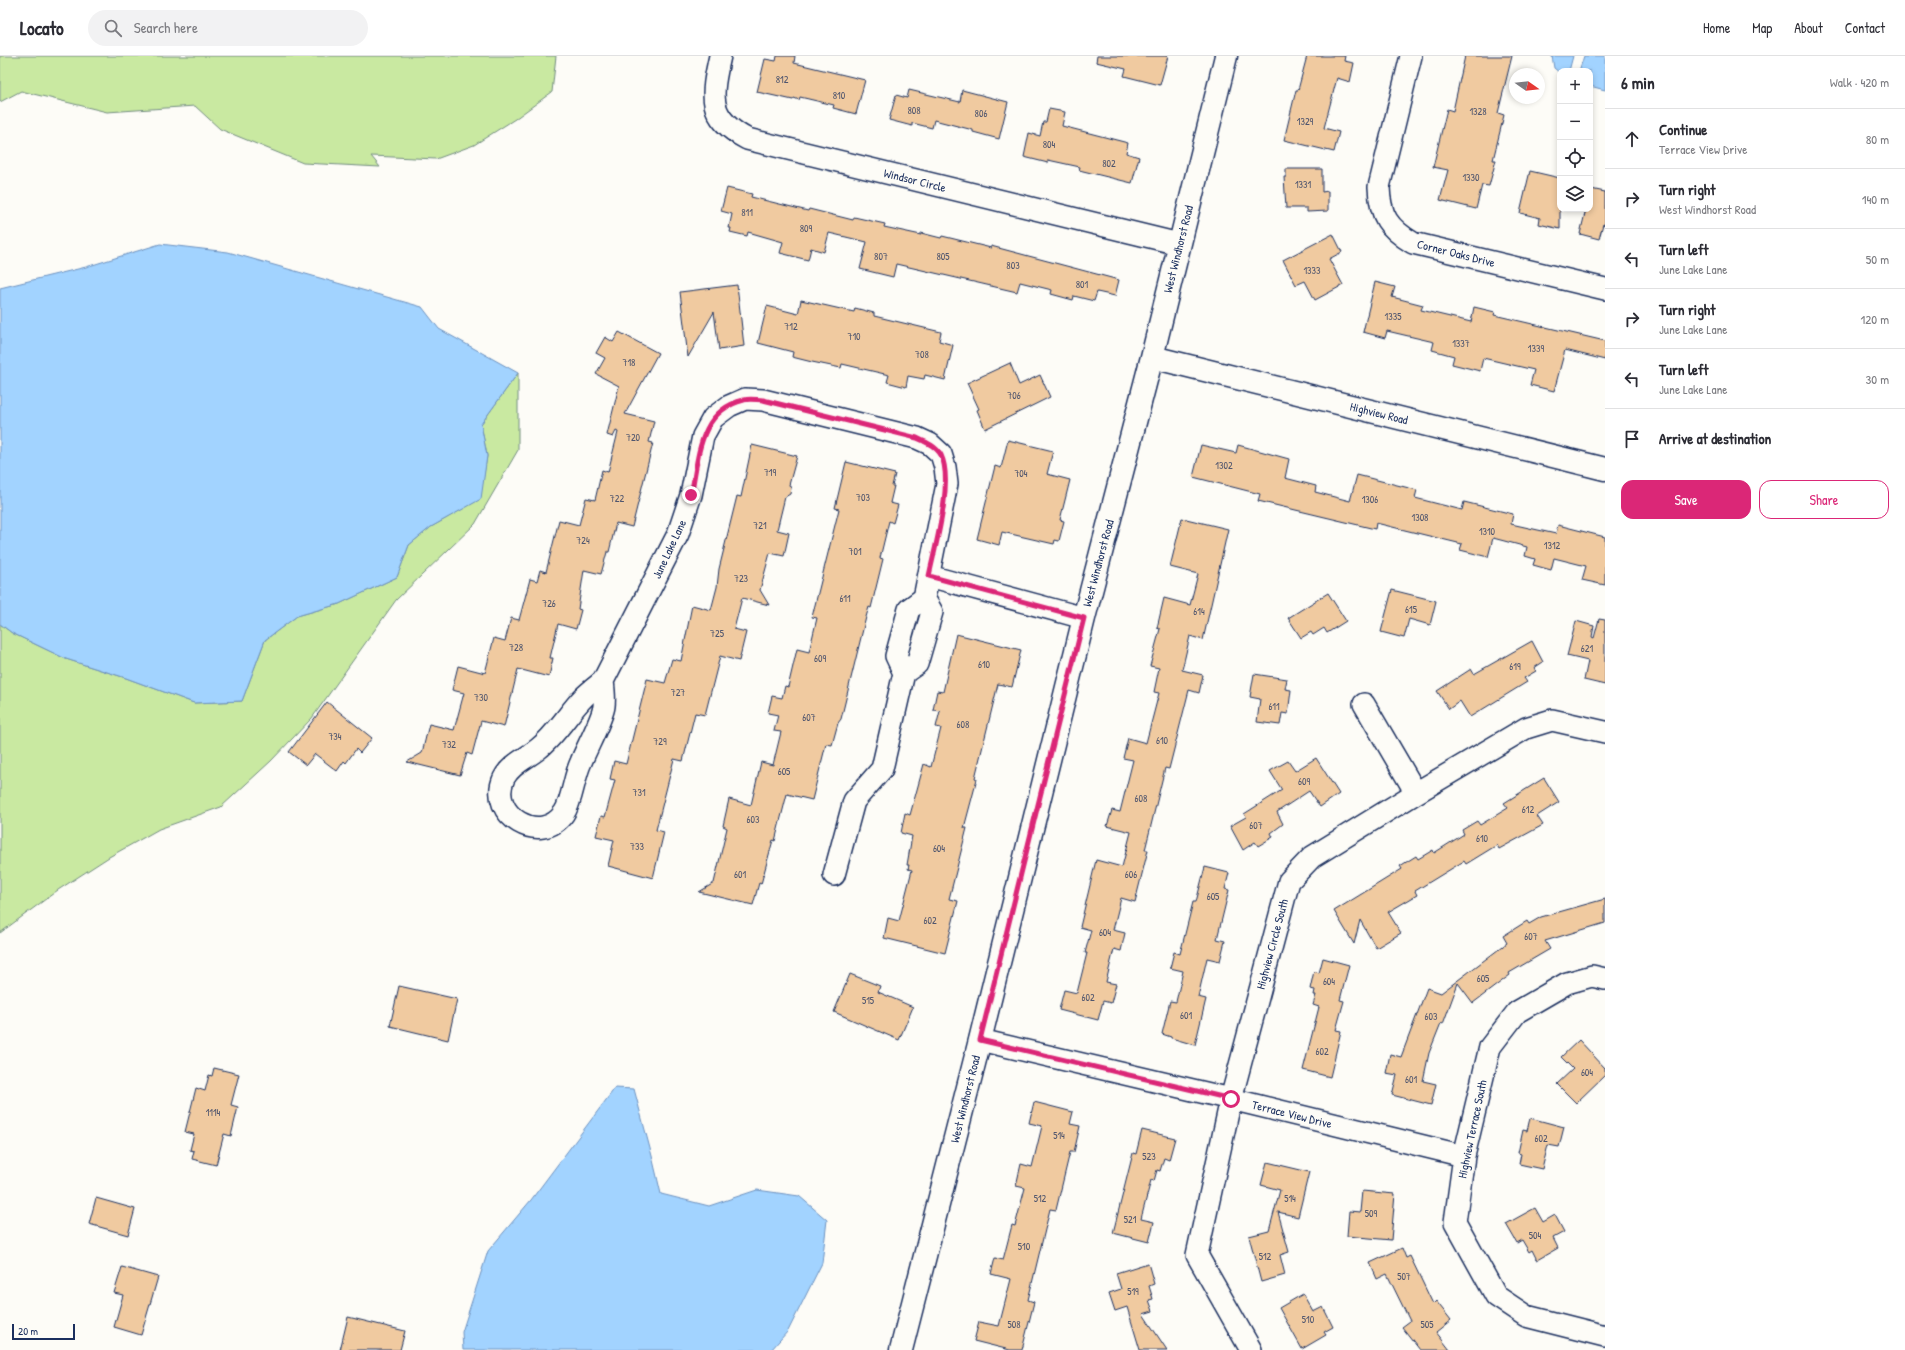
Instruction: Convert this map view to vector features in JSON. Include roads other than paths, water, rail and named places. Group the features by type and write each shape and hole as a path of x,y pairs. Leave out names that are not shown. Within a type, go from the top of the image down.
{"street":[{"name":"Windsor Circle","path":"720,56 714,84 714,101 720,118 732,131 748,140 1179,244"},
{"name":"West Windhorst Road","path":"902,1350 1084,618 1152,357 1226,56"},
{"name":"Corner Oaks Drive","path":"1411,56 1379,187 1380,204 1386,220 1397,233 1413,243 1605,289"},
{"name":"Highview Road","path":"1152,357 1605,468"},
{"name":"June Lake Lane","path":"603,682 604,706 579,766 571,791 569,803 564,814 555,822 544,827 532,828 521,825 509,815 502,800 501,789 504,778 510,769 553,736 585,696 603,682 678,534 691,495 702,436 712,418 729,406 745,399 763,400 917,438 930,444 941,454 945,467 947,484 924,598 932,612 917,664 904,673 882,769 854,802 834,875"},
{"path":"929,576 1084,618"},
{"path":"1364,704 1416,793"},
{"name":"Highview Circle South","path":"1251,1350 1197,1255 1231,1099 1289,881 1312,857 1526,728 1552,720 1605,732"},
{"name":"Highview Terrace South","path":"1605,979 1592,976 1567,983 1517,1012 1490,1047 1464,1156 1455,1222 1496,1296 1526,1316 1605,1336"},
{"name":"Terrace View Drive","path":"980,1040 1464,1156"}],"water":[{"path":"1552,56 1573,56 1570,68 1557,68 1557,70 1554,68"},
{"path":"1584,56 1605,56 1605,90 1593,87 1593,68 1580,68"},
{"path":"160,244 228,252 422,307 439,329 518,373 481,424 487,456 481,499 431,527 409,545 397,577 339,604 297,616 265,640 242,701 194,703 126,678 66,659 12,633 0,624 0,288 86,267"},
{"path":"615,1088 634,1089 661,1194 709,1206 757,1190 799,1196 827,1220 822,1263 788,1331 771,1350 463,1350 462,1332 488,1251 531,1200"}]}
